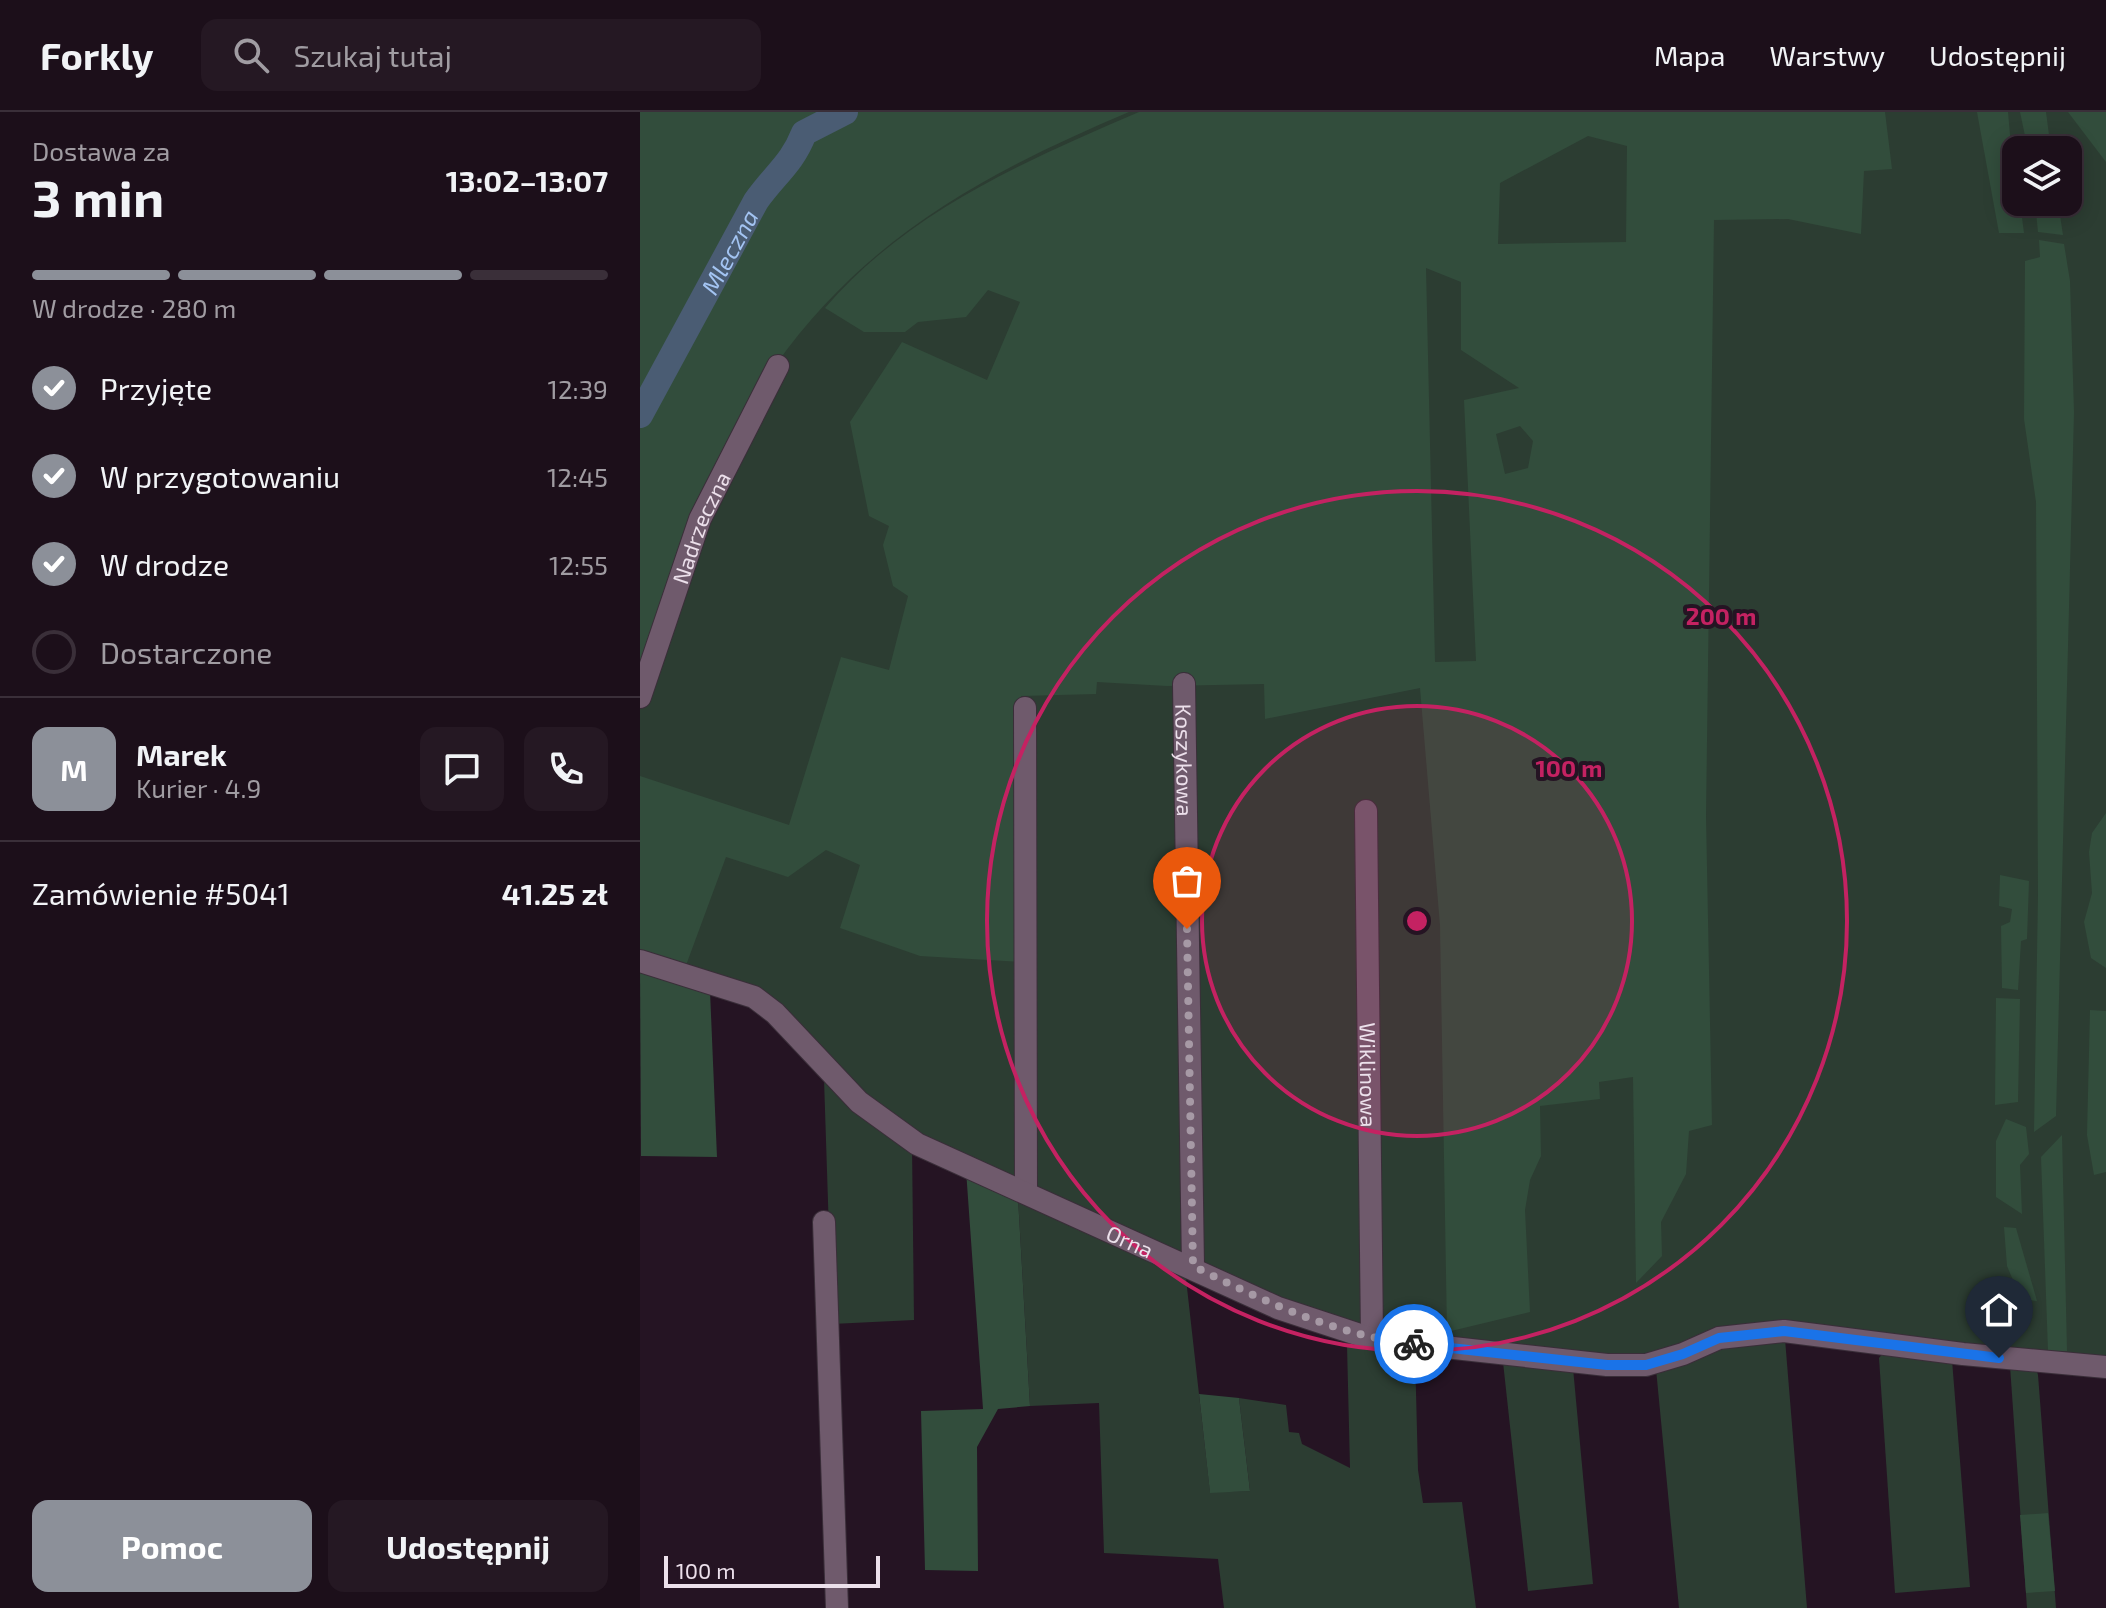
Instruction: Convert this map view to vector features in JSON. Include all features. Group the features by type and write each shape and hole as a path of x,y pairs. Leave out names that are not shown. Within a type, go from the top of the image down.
{"street":[{"name":"Nadrzeczna","path":"640,697 700,519 778,366"},
{"name":"Koszykowa","path":"1184,684 1193,1266"},
{"path":"1025,708 1026,1192"},
{"name":"Wiklinowa","path":"1366,811 1372,1339"},
{"name":"Orna","path":"640,961 754,997 775,1013 859,1102 917,1144 1193,1266 1278,1308 1372,1339 1592,1363 1646,1365 1683,1354 1719,1338 1784,1331 1963,1354 2106,1367"},
{"path":"824,1222 837,1608"}],"green space":[{"path":"640,112 2106,112 2106,1358 1784,1326 1640,1360 1395,1336 1284,1304 913,1134 864,1099 770,1000 640,955"},
{"path":"640,112 1129,112 1027,159 933,213 849,280 811,321 775,366 640,680"},
{"path":"1139,112 1885,112 1892,169 1864,171 1861,234 1788,219 1714,220 1706,816 1712,1125 1689,1131 1686,1174 1661,1222 1662,1256 1636,1283 1633,1077 1599,1082 1600,1099 1540,1106 1541,1156 1530,1180 1525,1210 1530,1312 1447,1332 1440,925 1420,688 1265,719 1264,684 1167,686 1097,682 1096,694 1021,696 1023,962 920,956 840,928 860,865 826,850 788,877 726,857 685,968 640,955 640,776 789,825 841,657 889,670 908,596 893,586 883,545 889,526 869,516 850,422 902,342 987,380 1020,302 988,290 966,317 918,322 905,332 864,332 825,308 857,274 893,244 970,192 1053,150","holes":["1588,136 1627,146 1626,242 1498,244 1500,183","1426,268 1461,282 1461,350 1519,388 1464,400 1476,661 1435,662","1520,426 1533,441 1528,468 1505,474 1496,434"]},
{"path":"1977,112 2008,112 2010,136 2002,136 2002,216 2022,216 2024,233 1999,233"},
{"path":"2020,112 2046,112 2049,136 2025,136"},
{"path":"2068,112 2106,112 2106,162"},
{"path":"2036,216 2060,216 2063,235 2038,232"},
{"path":"2039,240 2064,244 2070,281 2074,412 2056,1116 2034,1132 2038,895 2036,502 2024,419 2025,261 2040,257"},
{"path":"2106,813 2106,968 2091,958 2084,922 2092,893 2089,852 2092,833"},
{"path":"2000,875 2029,881 2027,939 2021,941 2018,990 2002,988 2001,926 2010,922 2012,909 1999,906"},
{"path":"640,965 710,991 717,1157 641,1156"},
{"path":"1996,998 2020,999 2018,1102 1995,1105"},
{"path":"2090,1010 2106,1011 2106,1172 2094,1175 2087,1135"},
{"path":"824,1079 912,1145 914,1320 832,1324"},
{"path":"2006,1119 2026,1127 2029,1154 2020,1165 2022,1214 1996,1197 1996,1141"},
{"path":"2062,1135 2067,1351 2048,1351 2041,1157"},
{"path":"966,1170 1018,1198 1030,1406 998,1409 977,1447 978,1571 925,1570 921,1411 983,1409"},
{"path":"1018,1198 1185,1270 1210,1492 1250,1491 1239,1398 1286,1405 1289,1432 1299,1433 1302,1444 1350,1468 1347,1345 1415,1353 1418,1470 1423,1503 1462,1502 1476,1608 1224,1608 1218,1559 1104,1553 1099,1403 1030,1406"},
{"path":"2004,1227 2016,1228 2037,1301 2021,1299 2007,1266"},
{"path":"1785,1339 1807,1608 1679,1608 1656,1369 1717,1349"},
{"path":"1884,1352 1952,1360 1970,1587 1895,1593 1879,1358"},
{"path":"1503,1362 1573,1368 1593,1584 1528,1591"},
{"path":"2010,1366 2036,1368 2038,1375 2056,1608 2027,1608"},
{"path":"1199,1394 1239,1398 1250,1491 1210,1493"},
{"path":"2048,1513 2055,1591 2026,1593 2020,1515"}],"waterway":[{"name":"Mleczna","path":"640,415 756,201 789,161 804,133 845,112"}],"way so far":[{"path":"1187,929 1193,1266 1278,1308 1372,1339 1414,1344"}],"route":[{"path":"1414,1344 1607,1365 1646,1365 1683,1354 1719,1338 1750,1332 1784,1331 1999,1358"}]}
